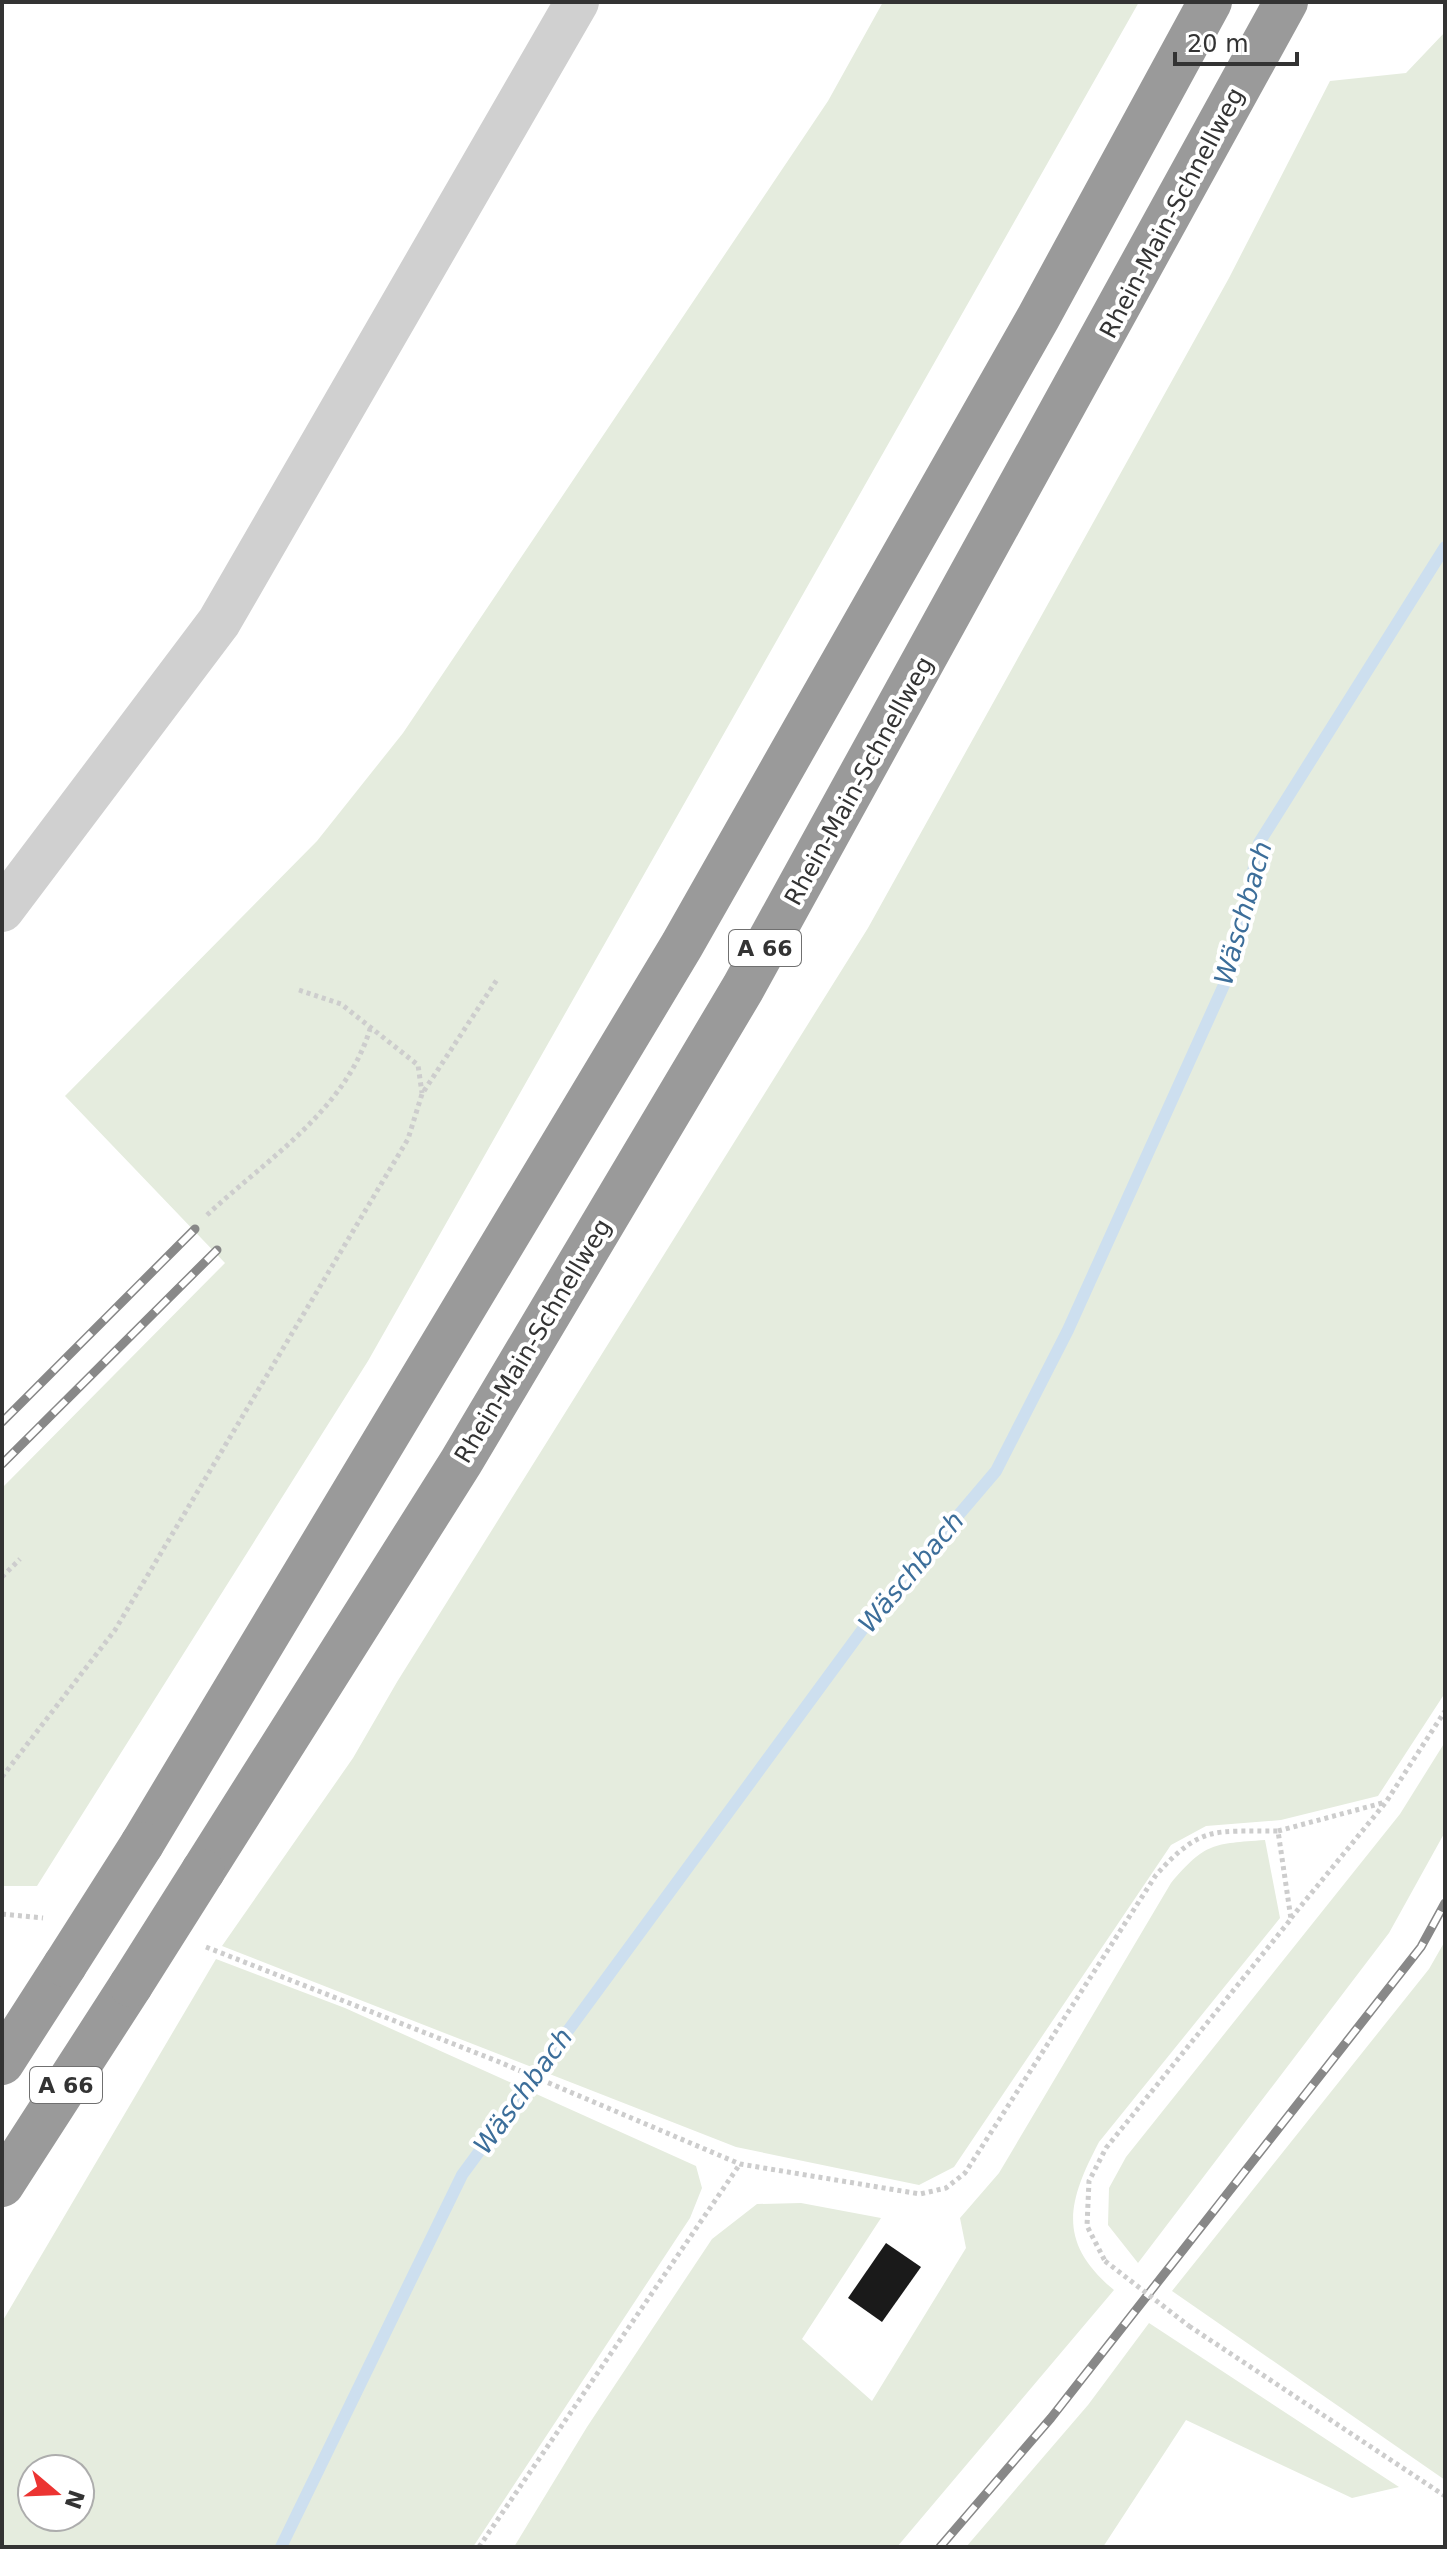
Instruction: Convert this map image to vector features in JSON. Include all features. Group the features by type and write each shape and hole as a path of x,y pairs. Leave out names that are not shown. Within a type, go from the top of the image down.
{"highway":[{"name":"A 66","path":"2,2063 142,1844 682,945 1030,332 1210,2"},
{"name":"Rhein-Main-Schnellweg","path":"2,2185 461,1462 743,988 1286,2"}],"lane":[{"path":"2,910 219,622 577,2"}],"path":[{"path":"2,1777 115,1630 408,1139 422,1094 498,978"},
{"path":"299,990 341,1004 418,1065 422,1094"},
{"path":"207,1215 324,1110 348,1079 370,1029"},
{"path":"2,1577 20,1559"},
{"path":"1445,1711 1386,1802 1106,2148 1089,2181 1087,2226 1105,2261 1189,2326 1445,2496"},
{"path":"201,1945 497,2061 740,2164 920,2194 946,2188 965,2173 1156,1875 1179,1849 1209,1832 1278,1831 1386,1802"},
{"path":"1278,1831 1291,1919"},
{"path":"479,2547 740,2164"}],"shaded area":[{"path":"883,2 1139,2 368,1361 37,1886 2,1886 2,1488 225,1263 65,1096 317,841 403,733 828,101"},
{"path":"1445,32 1445,1693 1378,1796 1281,1820 1206,1826 1171,1845 954,2167 919,2185 736,2147 222,1946 353,1758 397,1682 868,928 1229,278 1330,81 1406,73"},
{"path":"1445,1742 1445,1832 1389,1933 1138,2263 1108,2225 1109,2188 1126,2157 1400,1814"},
{"path":"1265,1840 1280,1918 1099,2142 1080,2184 1073,2221 1076,2238 1083,2255 1114,2290 897,2547 514,2547 587,2427 712,2239 757,2204 801,2203 881,2218 802,2339 872,2401 966,2248 960,2218 999,2173 1171,1883 1202,1852 1222,1845"},
{"path":"1445,1941 1445,2480 1172,2291 1429,1969"},
{"path":"216,1959 345,2008 696,2166 702,2188 690,2218 473,2547 2,2547 2,2322"},
{"path":"1149,2323 1399,2487 1352,2498 1186,2420 1103,2547 966,2547 1088,2405"}],"building":[{"path":"886,2243 921,2267 882,2322 848,2298"}],"waterway":[{"name":"Wäschbach","path":"281,2547 462,2175 871,1618 996,1471 1068,1330 1233,965 1259,843 1445,547"}],"railway":[{"path":"2,1422 195,1229"},
{"path":"2,1464 217,1250"},
{"path":"940,2547 1051,2418 1421,1947 1445,1903"}]}
